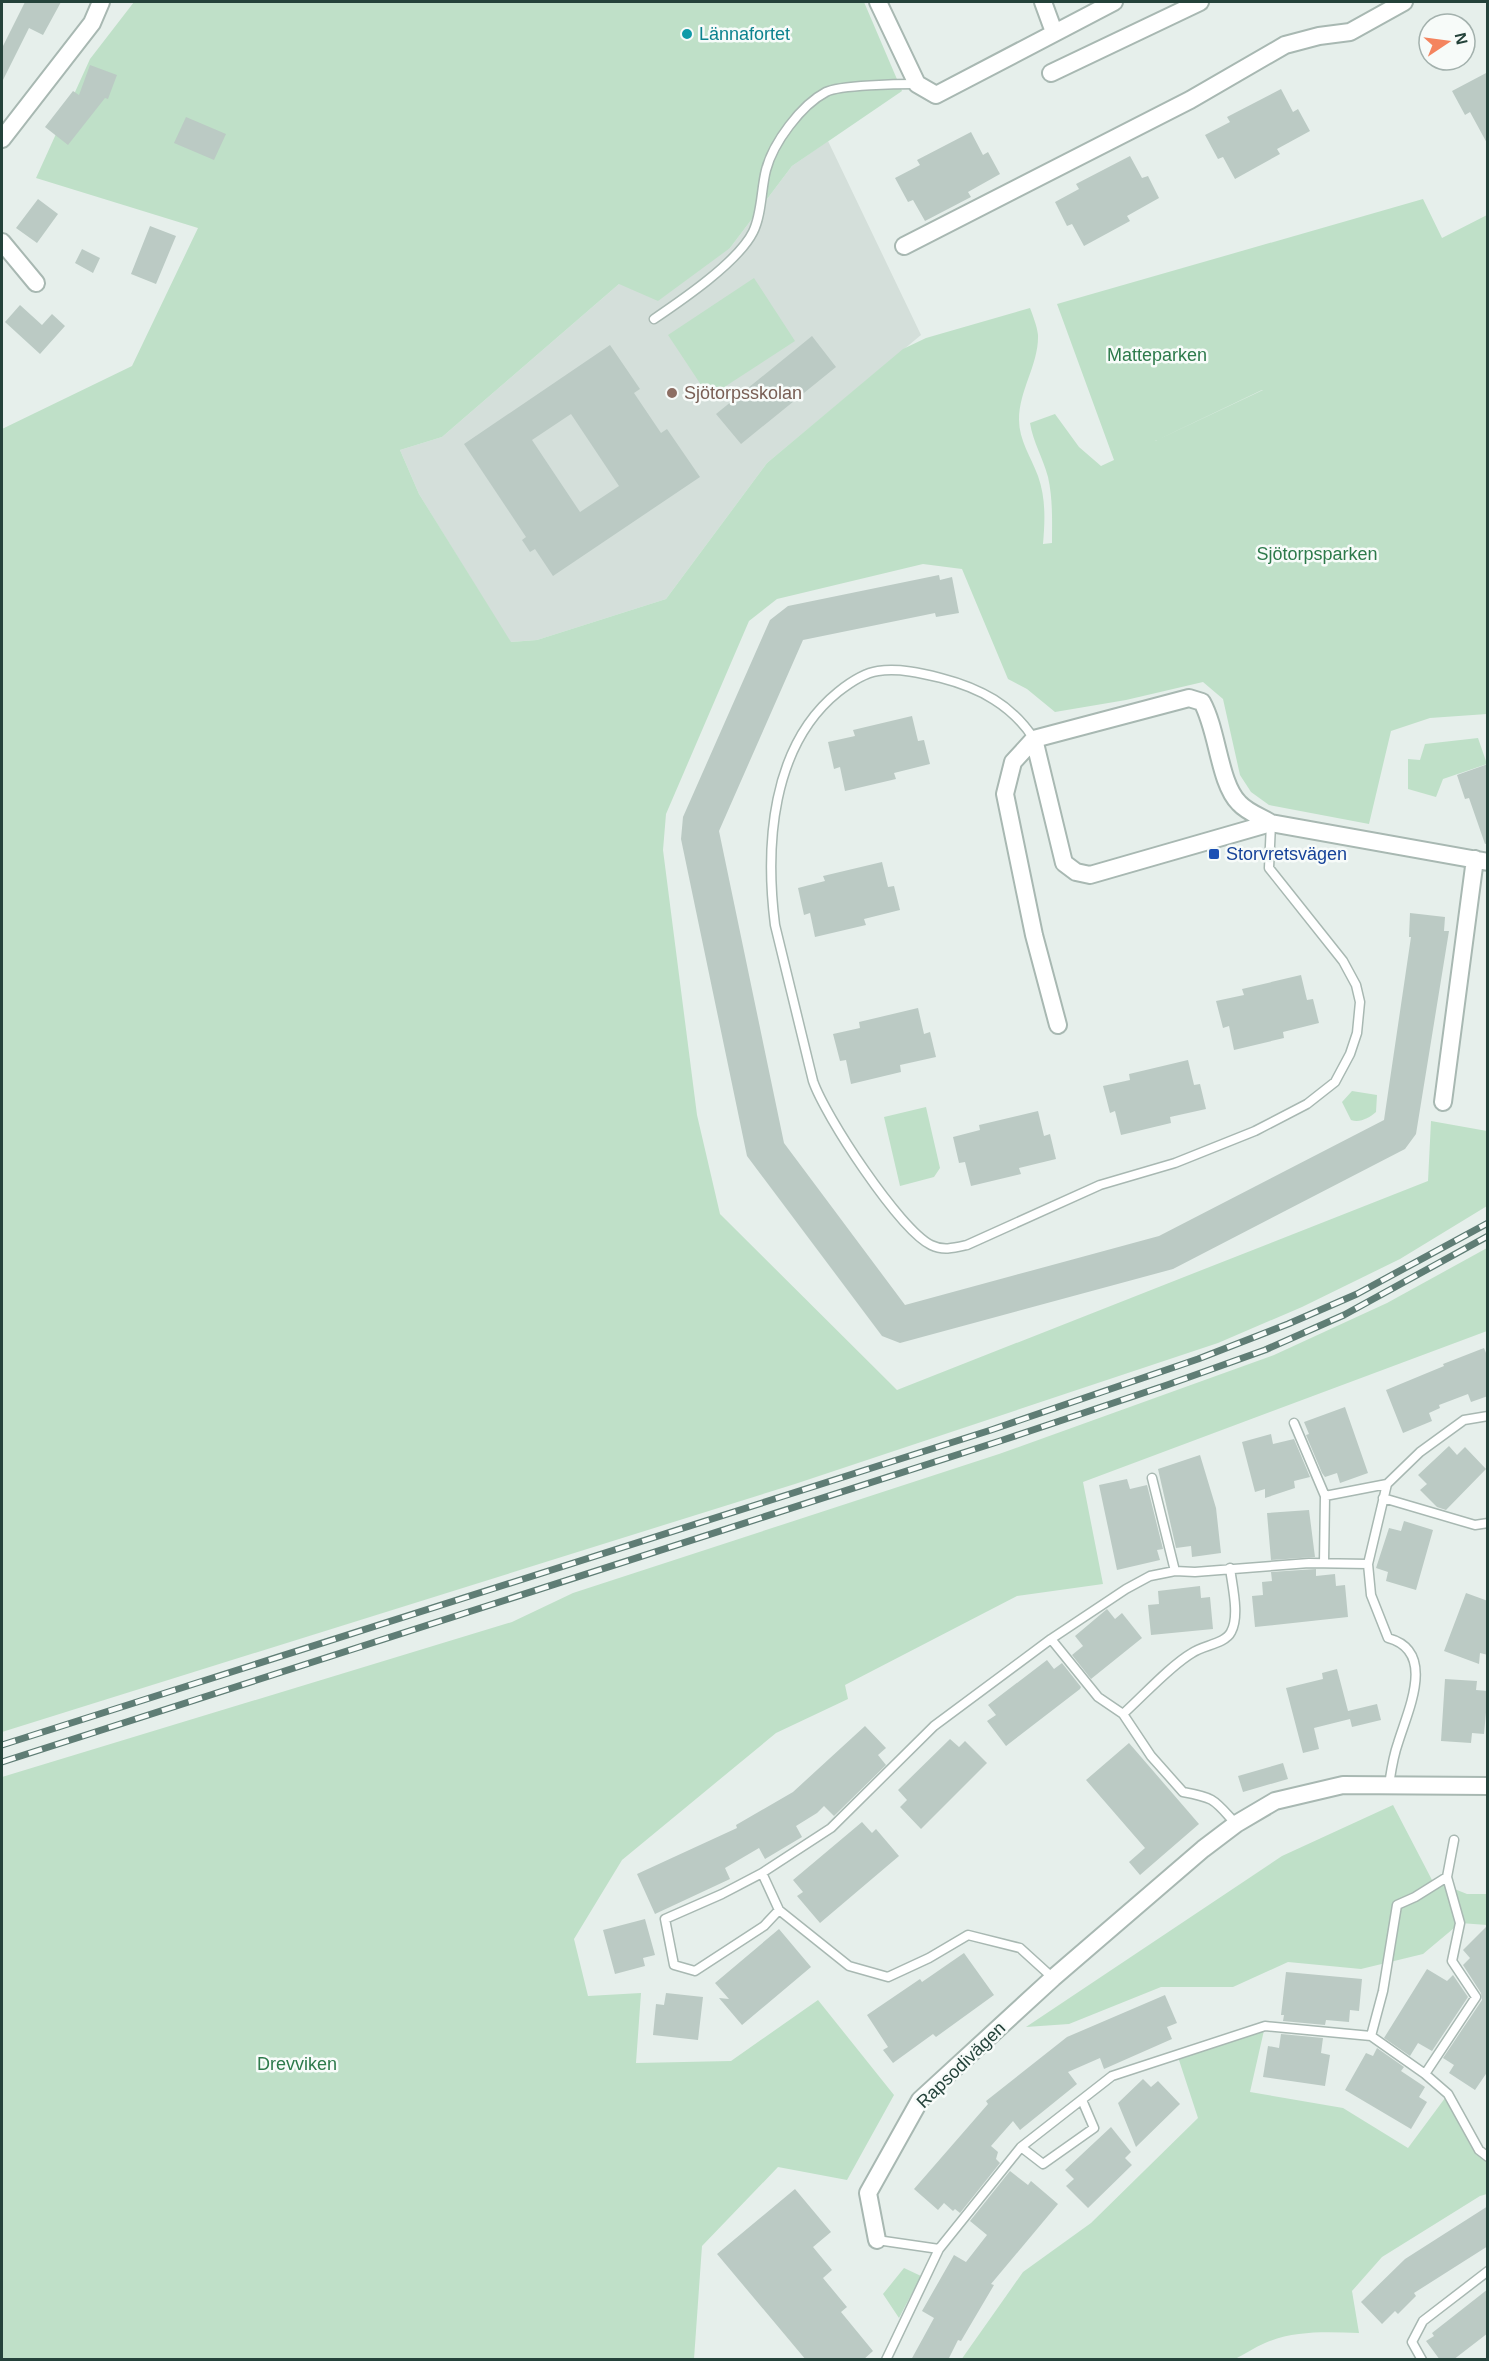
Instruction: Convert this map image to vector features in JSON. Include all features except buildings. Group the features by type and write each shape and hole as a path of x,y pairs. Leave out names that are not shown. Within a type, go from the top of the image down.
{"street":[{"path":"2,139 92,23 101,2"},
{"path":"878,2 917,84 936,95 1114,2"},
{"path":"1043,2 1054,32"},
{"path":"1051,73 1200,2"},
{"path":"904,246 1190,100 1285,45 1318,36 1350,32 1404,2"},
{"path":"2,242 36,283"},
{"path":"1059,1025 1034,935 1005,794 1013,762 1034,739 1189,698 1202,702 1211,718 1230,793 1240,806 1271,823 1481,861 1443,1102"},
{"path":"1034,739 1064,863 1076,872 1090,875 1271,823"},
{"name":"Rapsodivägen","path":"877,2240 868,2193 920,2100 1053,1978 1203,1849 1236,1824 1275,1801 1343,1785 1488,1786"}],"lane":[{"path":"654,319 694,291 743,248 754,231 767,167 792,120 827,91 890,84 917,84"},
{"path":"1034,739 1024,723 1002,702 972,688 917,672 878,671 844,687 802,730 785,770 777,798 772,872 774,914 818,1096 834,1125 897,1214 933,1246 943,1249 967,1245 1083,1191 1175,1163 1239,1138 1290,1114 1335,1082 1354,1044 1360,1002 1356,985 1343,961 1269,868 1271,823"},
{"path":"1389,1785 1397,1745 1415,1686 1416,1669 1412,1651 1401,1641 1388,1638 1371,1595 1368,1564 1383,1498 1387,1484 1420,1452 1464,1420 1488,1416"},
{"path":"1294,1423 1325,1496 1324,1563"},
{"path":"1152,1478 1175,1570"},
{"path":"1325,1496 1387,1484"},
{"path":"1383,1498 1475,1525 1488,1522"},
{"path":"779,1910 765,1926 695,1971 674,1965 665,1919 722,1894 762,1873 831,1828 934,1726 1051,1639 1126,1589 1150,1576 1175,1570 1195,1572 1324,1563 1368,1564"},
{"path":"1123,1714 1189,1654 1221,1641 1231,1633 1235,1602 1230,1568"},
{"path":"1051,1639 1098,1697 1123,1714 1151,1756 1183,1792 1211,1798 1236,1824"},
{"path":"1425,2074 1476,1997 1452,1961 1460,1923 1447,1878 1454,1840"},
{"path":"762,1873 779,1910 849,1966 888,1977 929,1958 968,1935 1020,1948 1053,1978"},
{"path":"1371,2036 1383,1991 1397,1905 1447,1878"},
{"path":"886,2360 939,2249 1021,2147 1113,2076 1265,2026 1371,2036 1425,2074 1448,2094 1479,2150 1488,2157"},
{"path":"1021,2147 1043,2164 1094,2128 1082,2100"},
{"name":"Rapsodivägen","path":"877,2240 939,2249"},
{"path":"1422,2360 1412,2342 1423,2321 1488,2271"}],"shaded area":[{"name":"Sjötorpsskolan","path":"828,141 921,335 767,463 666,599 537,640 510,642 419,494 400,450 442,437 619,284 730,248 792,166"}],"green space":[{"path":"134,2 864,2 902,91 792,166 730,248 658,301 619,284 442,437 400,450 419,494 511,642 537,640 666,599 767,463 903,349 926,338 1030,308 1038,335 1037,346 1022,398 1019,420 1023,441 1038,476 1044,502 1043,544 1052,543 1050,485 1030,423 1055,414 1079,447 1101,466 1114,460 1057,304 1423,199 1442,238 1487,215 1487,714 1430,718 1391,731 1369,824 1269,805 1251,792 1240,775 1223,699 1203,682 1126,700 1055,712 1027,689 1008,679 962,569 923,564 777,599 749,621 666,814 663,850 697,1115 720,1214 897,1390 1428,1181 1431,1121 1487,1131 1487,1206 1400,1259 1302,1307 1218,1343 795,1484 2,1732 2,429 132,366 198,228 36,178 90,59","holes":["1262,390 1263,390 1155,441"]},
{"path":"754,278 795,341 709,397 668,335"},
{"path":"1478,738 1487,764 1443,779 1436,797 1408,789 1408,759 1420,760 1425,744"},
{"path":"1352,1091 1377,1095 1376,1112 1358,1121 1351,1120 1342,1102"},
{"path":"926,1107 940,1168 934,1177 900,1186 884,1117"},
{"name":"Drevviken","path":"1487,1248 1487,1331 1083,1482 1103,1584 1017,1596 845,1685 848,1699 776,1733 622,1860 574,1939 588,1996 641,1993 636,2063 731,2061 818,2000 894,2095 847,2180 778,2167 702,2246 694,2359 2,2359 2,1777 512,1622 573,1593 999,1454 1274,1355 1387,1303"},
{"path":"1393,1805 1432,1880 1467,1894 1487,1894 1487,1925 1460,1923 1423,1954 1361,1969 1288,1962 1233,1987 1161,1987 1069,2024 1026,2027 1282,1856"},
{"path":"1265,2026 1250,2092 1343,2108 1408,2148 1448,2094 1487,2157 1487,2194 1480,2196 1382,2257 1352,2291 1359,2333 1311,2333 1288,2336 1261,2345 1235,2359 961,2360 1023,2272 1091,2223 1198,2118 1177,2054"},
{"path":"904,2268 921,2276 899,2318 883,2294"}],"railway":[{"path":"2,1745 991,1430 1198,1359 1357,1294 1488,1223"},
{"path":"2,1762 1000,1441 1167,1385 1265,1350 1344,1315 1488,1236"}],"place":[{"name":"Lännafortet","path":"687,34"},
{"name":"Sjötorpsskolan","path":"672,393"},
{"name":"Storvretsvägen","path":"1214,854"}],"park label":[{"name":"Matteparken","path":"1157,355"},
{"name":"Sjötorpsparken","path":"1317,554"}]}
